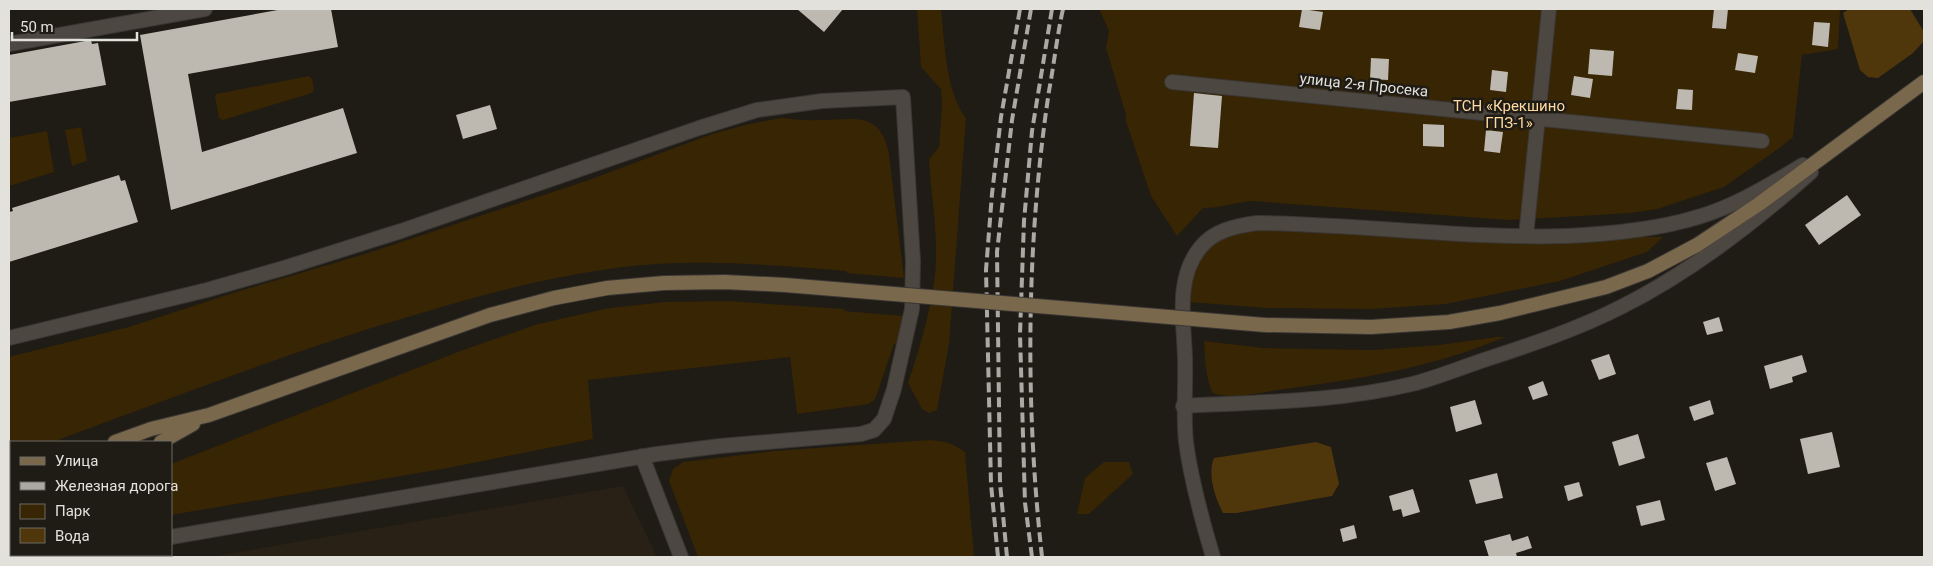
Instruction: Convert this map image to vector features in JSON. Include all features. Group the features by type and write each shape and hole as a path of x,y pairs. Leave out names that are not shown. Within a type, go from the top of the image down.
{"main road":[{"path":"118,441 151,429 209,415 490,316 563,296 607,288 664,283 725,282 785,284 1265,325 1371,328 1449,322 1500,313 1606,287 1648,271 1697,245 1758,204 1924,82"},
{"path":"163,441 209,415"}],"street":[{"path":"9,44 205,9"},
{"path":"1526,236 1549,9"},
{"name":"улица 2-я Просека","path":"1172,82 1762,140"},
{"path":"9,338 207,290 284,268 401,231 699,128 757,110 822,101 903,97 913,261 912,309 894,389 882,423 874,430 861,434 720,446 642,456 172,537"},
{"path":"1184,406 1315,399 1413,384 1520,348 1601,316 1622,307 1709,253 1769,209 1854,133"},
{"path":"1213,557 1186,443 1182,301 1184,283 1189,266 1199,248 1209,239 1232,227 1257,223 1526,236 1613,234 1698,217 1745,199 1837,146"},
{"path":"642,456 681,557"}],"shaded area":[{"path":"623,486 657,557 212,557 273,546"}],"green space":[{"path":"917,9 941,9 950,80 959,107 966,118 949,344 937,410 929,413 922,409 908,383 923,333 936,267 936,236 929,159 939,147 942,107 941,89 921,67"},
{"name":"ТСН «Крекшино ГПЗ-1»","path":"1101,9 1841,9 1838,49 1802,55 1793,137 1724,187 1657,209 1631,213 1509,220 1251,201 1203,208 1177,236 1151,196 1126,121 1126,115 1106,48 1109,31 1100,11"},
{"path":"309,76 312,79 314,89 312,93 223,120 219,118 216,94"},
{"path":"781,118 810,120 855,119 864,120 879,130 885,140 889,154 904,278 799,267 681,263 600,270 544,280 386,323 242,372 56,441 10,441 9,459 9,357 129,327 233,293 365,254 586,181 712,134"},
{"path":"81,127 87,161 72,166 65,130"},
{"path":"47,131 54,172 9,186 9,138"},
{"path":"1250,228 1663,237 1647,252 1560,281 1446,304 1372,309 1266,308 1188,302 1192,270 1213,241"},
{"path":"726,301 844,309 844,311 915,317 908,348 894,344 877,394 869,404 797,414 790,357 588,380 593,439 448,468 172,515 172,464 463,350 538,324 609,308 665,302"},
{"path":"1505,337 1478,348 1422,365 1335,382 1237,396 1213,393 1207,374 1204,341 1263,348 1373,350 1439,345"},
{"path":"930,440 948,443 965,452 974,557 698,557 669,481 673,469 683,462 774,451"},
{"path":"1104,462 1129,462 1133,474 1089,514 1077,514 1085,478"}],"water":[{"path":"1849,9 1910,9 1924,32 1924,41 1913,53 1878,78 1868,77 1860,70 1843,13"},
{"path":"1316,442 1331,447 1339,484 1332,496 1237,513 1223,513 1217,500 1212,478 1211,471 1214,458"}],"building":[{"path":"283,9 331,9 338,47 188,74 202,152 343,108 357,153 171,210 140,35"},
{"path":"797,9 843,9 824,32"},
{"path":"1302,9 1323,12 1320,30 1299,27"},
{"path":"1714,9 1728,9 1726,29 1712,28"},
{"path":"1814,22 1830,23 1828,47 1812,45"},
{"path":"91,40 92,44 98,43 106,85 9,102 9,55"},
{"path":"1590,49 1614,51 1612,76 1588,74"},
{"path":"1738,53 1758,56 1755,73 1735,70"},
{"path":"1371,58 1389,59 1388,80 1370,79"},
{"path":"1492,70 1508,72 1506,92 1490,90"},
{"path":"1574,76 1593,79 1590,98 1571,95"},
{"path":"1678,89 1693,90 1692,110 1676,109"},
{"path":"1194,93 1222,96 1218,148 1190,146"},
{"path":"490,105 497,129 463,139 456,115"},
{"path":"1423,124 1444,125 1444,147 1423,146"},
{"path":"1486,130 1503,132 1500,153 1484,151"},
{"path":"119,175 121,181 125,180 138,222 9,262 9,212 13,211 12,208"},
{"path":"1847,195 1861,215 1819,245 1805,225"},
{"path":"1719,317 1723,331 1707,335 1703,322"},
{"path":"1609,354 1616,374 1599,380 1591,360"},
{"path":"1802,355 1807,372 1792,377 1793,382 1770,389 1764,366"},
{"path":"1543,381 1548,395 1533,400 1528,387"},
{"path":"1475,400 1482,424 1456,432 1450,407"},
{"path":"1710,400 1714,414 1694,421 1689,407"},
{"path":"1832,432 1840,467 1808,474 1800,439"},
{"path":"1638,434 1645,458 1619,466 1612,442"},
{"path":"1727,457 1736,484 1715,491 1706,463"},
{"path":"1497,473 1503,498 1476,504 1469,480"},
{"path":"1579,482 1583,496 1568,501 1564,486"},
{"path":"1413,489 1420,512 1403,517 1401,509 1393,511 1389,496"},
{"path":"1660,500 1665,520 1641,526 1636,506"},
{"path":"1354,525 1357,538 1343,542 1340,529"},
{"path":"1510,534 1512,541 1528,536 1532,548 1516,553 1517,557 1489,557 1484,541"}],"railway":[{"path":"998,557 991,484 986,270 1001,117 1020,9"},
{"path":"1007,557 1000,483 997,252 1012,120 1031,9"},
{"path":"1032,557 1025,503 1020,334 1024,221 1032,131 1052,9"},
{"path":"1042,557 1036,499 1031,383 1032,265 1041,149 1063,9"}]}
